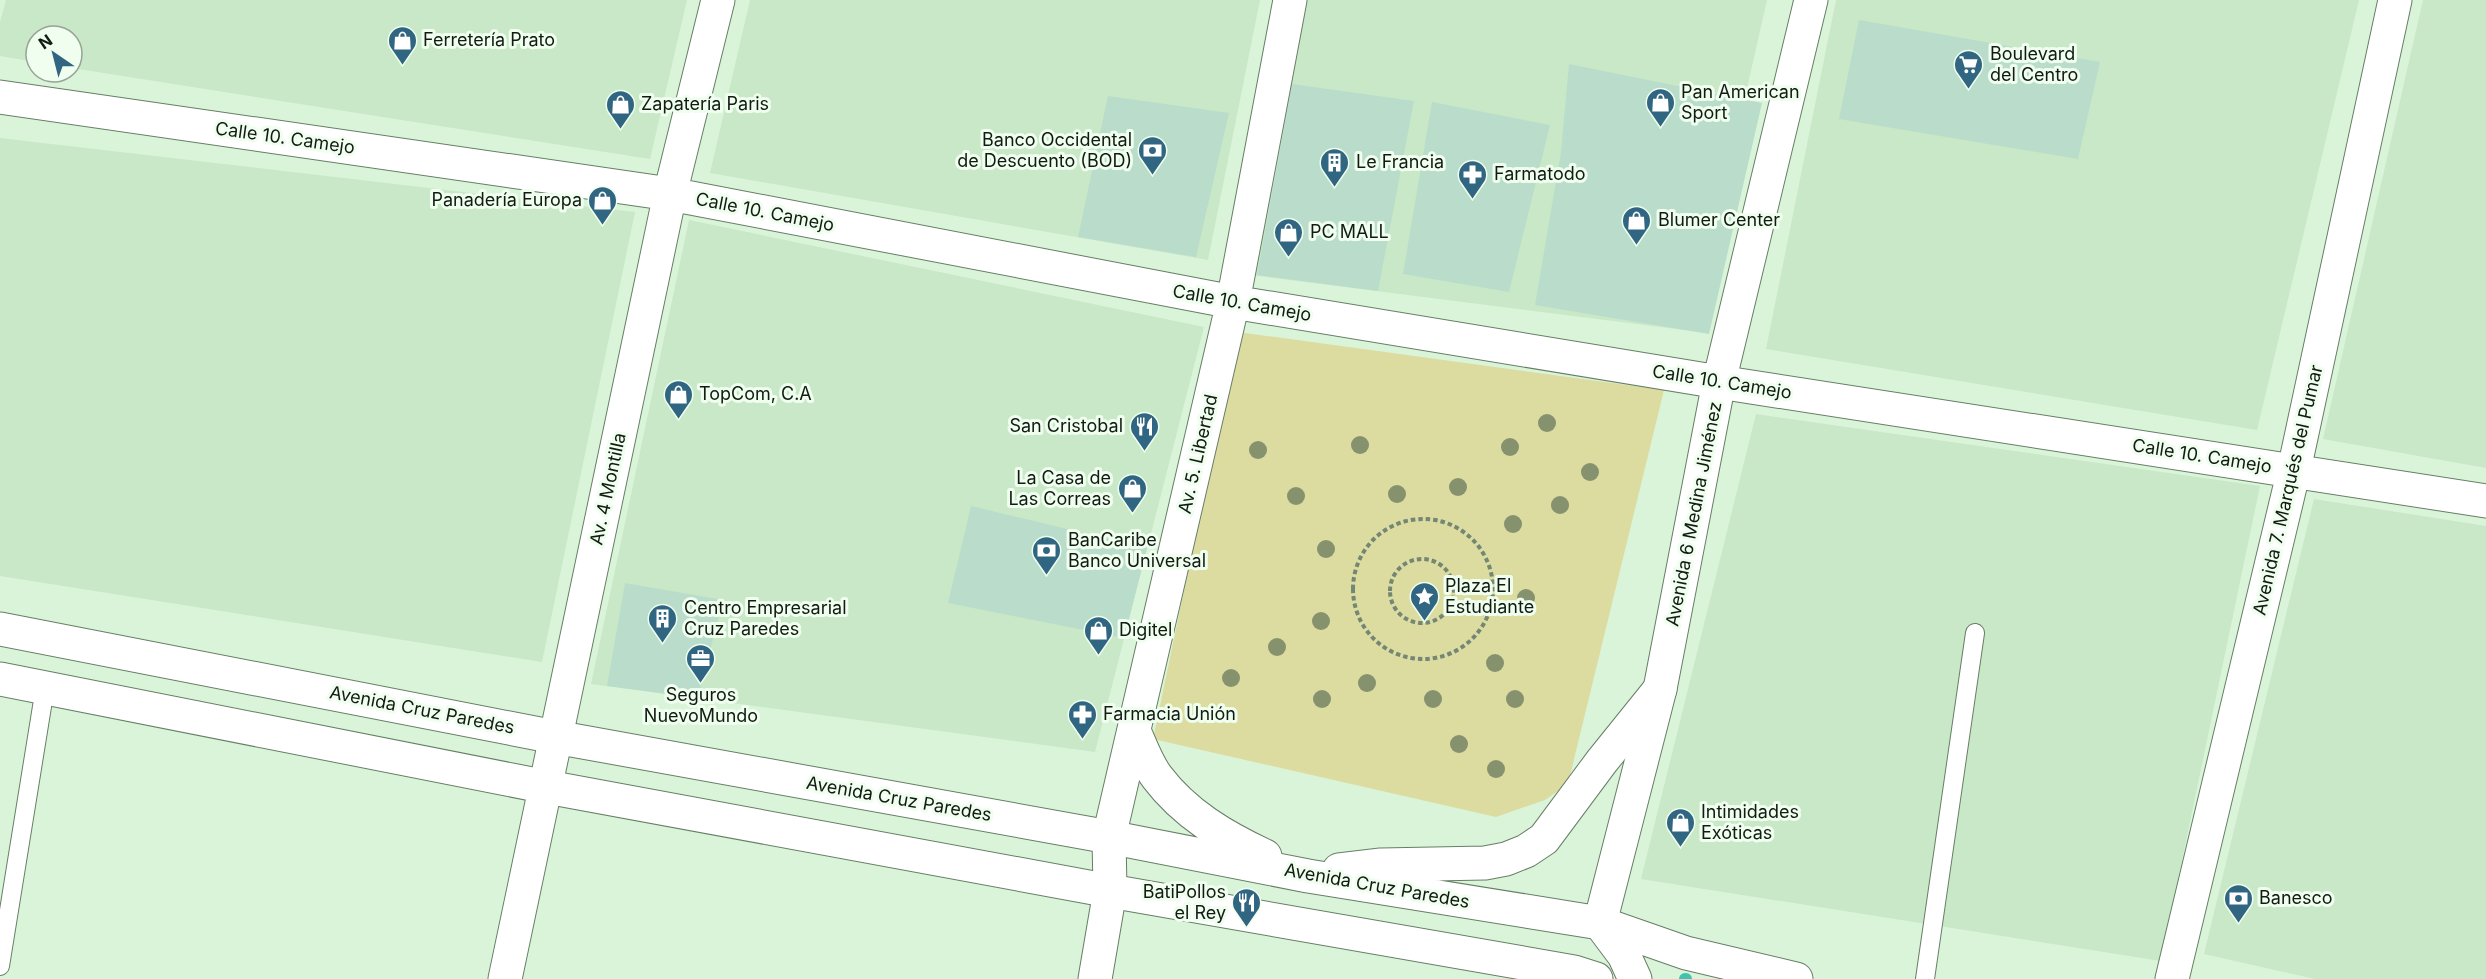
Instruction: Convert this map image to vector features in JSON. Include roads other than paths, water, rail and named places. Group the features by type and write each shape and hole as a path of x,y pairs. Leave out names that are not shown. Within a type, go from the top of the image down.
{"street":[{"name":"Av. 4 Montilla","path":"505,979 670,194 718,0"},
{"name":"Av. 5. Libertad","path":"1095,979 1110,891 1109,837 1233,302 1290,0"},
{"name":"Avenida 6 Medina Jiménez","path":"1580,977 1600,923 1660,689 1719,382 1811,0"},
{"name":"Avenida 7. Marqués del Pumar","path":"2172,979 2294,470 2395,0"},
{"name":"Calle 10. Camejo","path":"0,97 670,194 1233,302 1719,382 2486,501"},
{"name":"Avenida Cruz Paredes","path":"0,629 555,737 1109,837 1308,876 1600,923 1686,952 1796,979"},
{"path":"0,679 547,787 1110,891 1447,950 1580,977"},
{"path":"1134,732 1156,776 1197,817 1237,843 1308,876 1381,865 1485,863 1506,859 1526,851 1544,839 1602,761 1660,689"},
{"path":"1600,923 1624,956 1635,979"},
{"path":"1447,950 1495,979"}],"lane":[{"path":"1925,979 1975,633"},
{"path":"0,966 45,688"}],"place":[{"name":"Ferretería Prato","path":"402,66"},
{"name":"Boulevard del Centro","path":"1969,90"},
{"name":"Pan American Sport","path":"1660,128"},
{"name":"Zapatería Paris","path":"620,130"},
{"name":"Banco Occidental de Descuento (BOD)","path":"1153,176"},
{"name":"Le Francia","path":"1335,188"},
{"name":"Farmatodo","path":"1473,200"},
{"name":"Panadería Europa","path":"603,226"},
{"name":"Blumer Center","path":"1637,246"},
{"name":"PC MALL","path":"1289,258"},
{"name":"TopCom, C.A","path":"678,420"},
{"name":"San Cristobal","path":"1144,452"},
{"name":"La Casa de Las Correas","path":"1132,514"},
{"name":"BanCaribe Banco Universal","path":"1047,576"},
{"name":"Plaza El Estudiante","path":"1424,622"},
{"name":"Centro Empresarial Cruz Paredes","path":"663,644"},
{"name":"Digitel","path":"1098,656"},
{"name":"Seguros NuevoMundo","path":"701,684"},
{"name":"Farmacia Unión","path":"1082,740"},
{"name":"Intimidades Exóticas","path":"1680,848"},
{"name":"Banesco","path":"2238,924"},
{"name":"BatiPollos el Rey","path":"1247,928"}]}
